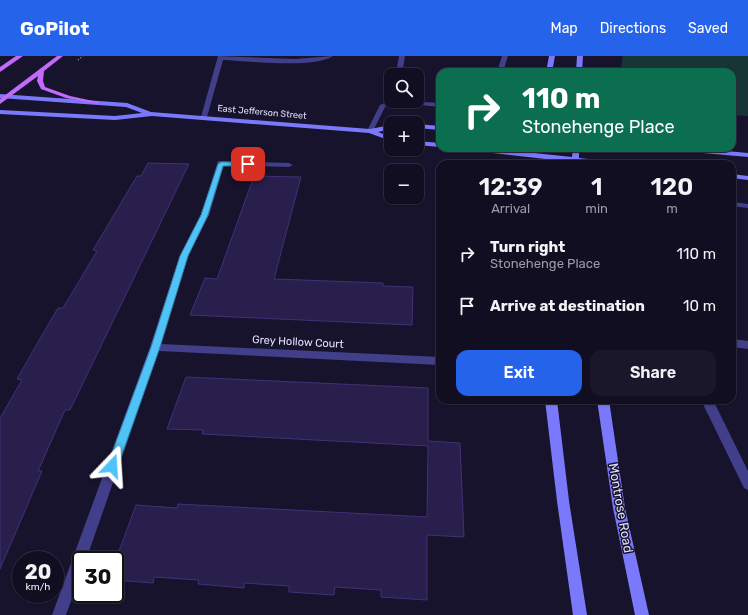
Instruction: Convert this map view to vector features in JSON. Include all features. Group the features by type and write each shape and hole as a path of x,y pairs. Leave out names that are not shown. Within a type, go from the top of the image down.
{"main road":[{"path":"0,64 19,56"},
{"path":"0,70 19,56"},
{"path":"0,102 3,96 60,56"},
{"path":"41,70 40,81 43,88 68,97 96,103"}],"street":[{"path":"204,117 220,57 308,60 326,59 330,56"},
{"path":"400,68 402,56"},
{"path":"501,68 505,56"},
{"path":"550,68 552,56"},
{"path":"579,68 580,56"},
{"name":"East Jefferson Street","path":"3,96 127,105 152,114"},
{"path":"424,103 436,105"},
{"path":"370,131 382,106 384,105"},
{"name":"East Jefferson Street","path":"0,112 115,118 152,114 370,131 384,128"},
{"path":"424,127 436,128"},
{"name":"East Jefferson Street","path":"370,131 384,136"},
{"path":"424,144 436,145"},
{"path":"542,152 568,160"},
{"path":"714,152 748,155"},
{"path":"59,615 155,347 184,256 205,215 221,164 289,165"},
{"path":"736,176 748,178"},
{"path":"736,204 748,206"},
{"path":"736,344 748,345"},
{"name":"Grey Hollow Court","path":"155,347 436,361"},
{"path":"551,404 563,501 580,615"},
{"name":"Montrose Road","path":"604,404 619,508 642,615"},
{"path":"709,404 747,478"}],"green space":[{"path":"623,56 748,56 748,116 736,115 736,68 621,68"}],"building":[{"path":"148,163 189,164 70,410 65,410 38,471 42,471 0,569 0,418 22,380 17,379 45,330 58,308 63,308 97,251 93,250 137,176 141,176"},
{"path":"254,176 301,177 274,279 383,283 383,286 413,287 412,325 190,315 205,278 217,279"},
{"path":"186,377 428,388 428,441 460,443 464,537 427,535 427,600 381,597 381,590 335,587 334,595 289,592 289,586 244,583 244,588 198,584 199,580 154,577 153,583 124,581 124,551 119,551 136,505 177,508 178,504 427,517 428,446 202,434 203,430 167,429"}],"route":[{"path":"112,466 155,347 184,256 205,215 221,164 248,164"}]}
